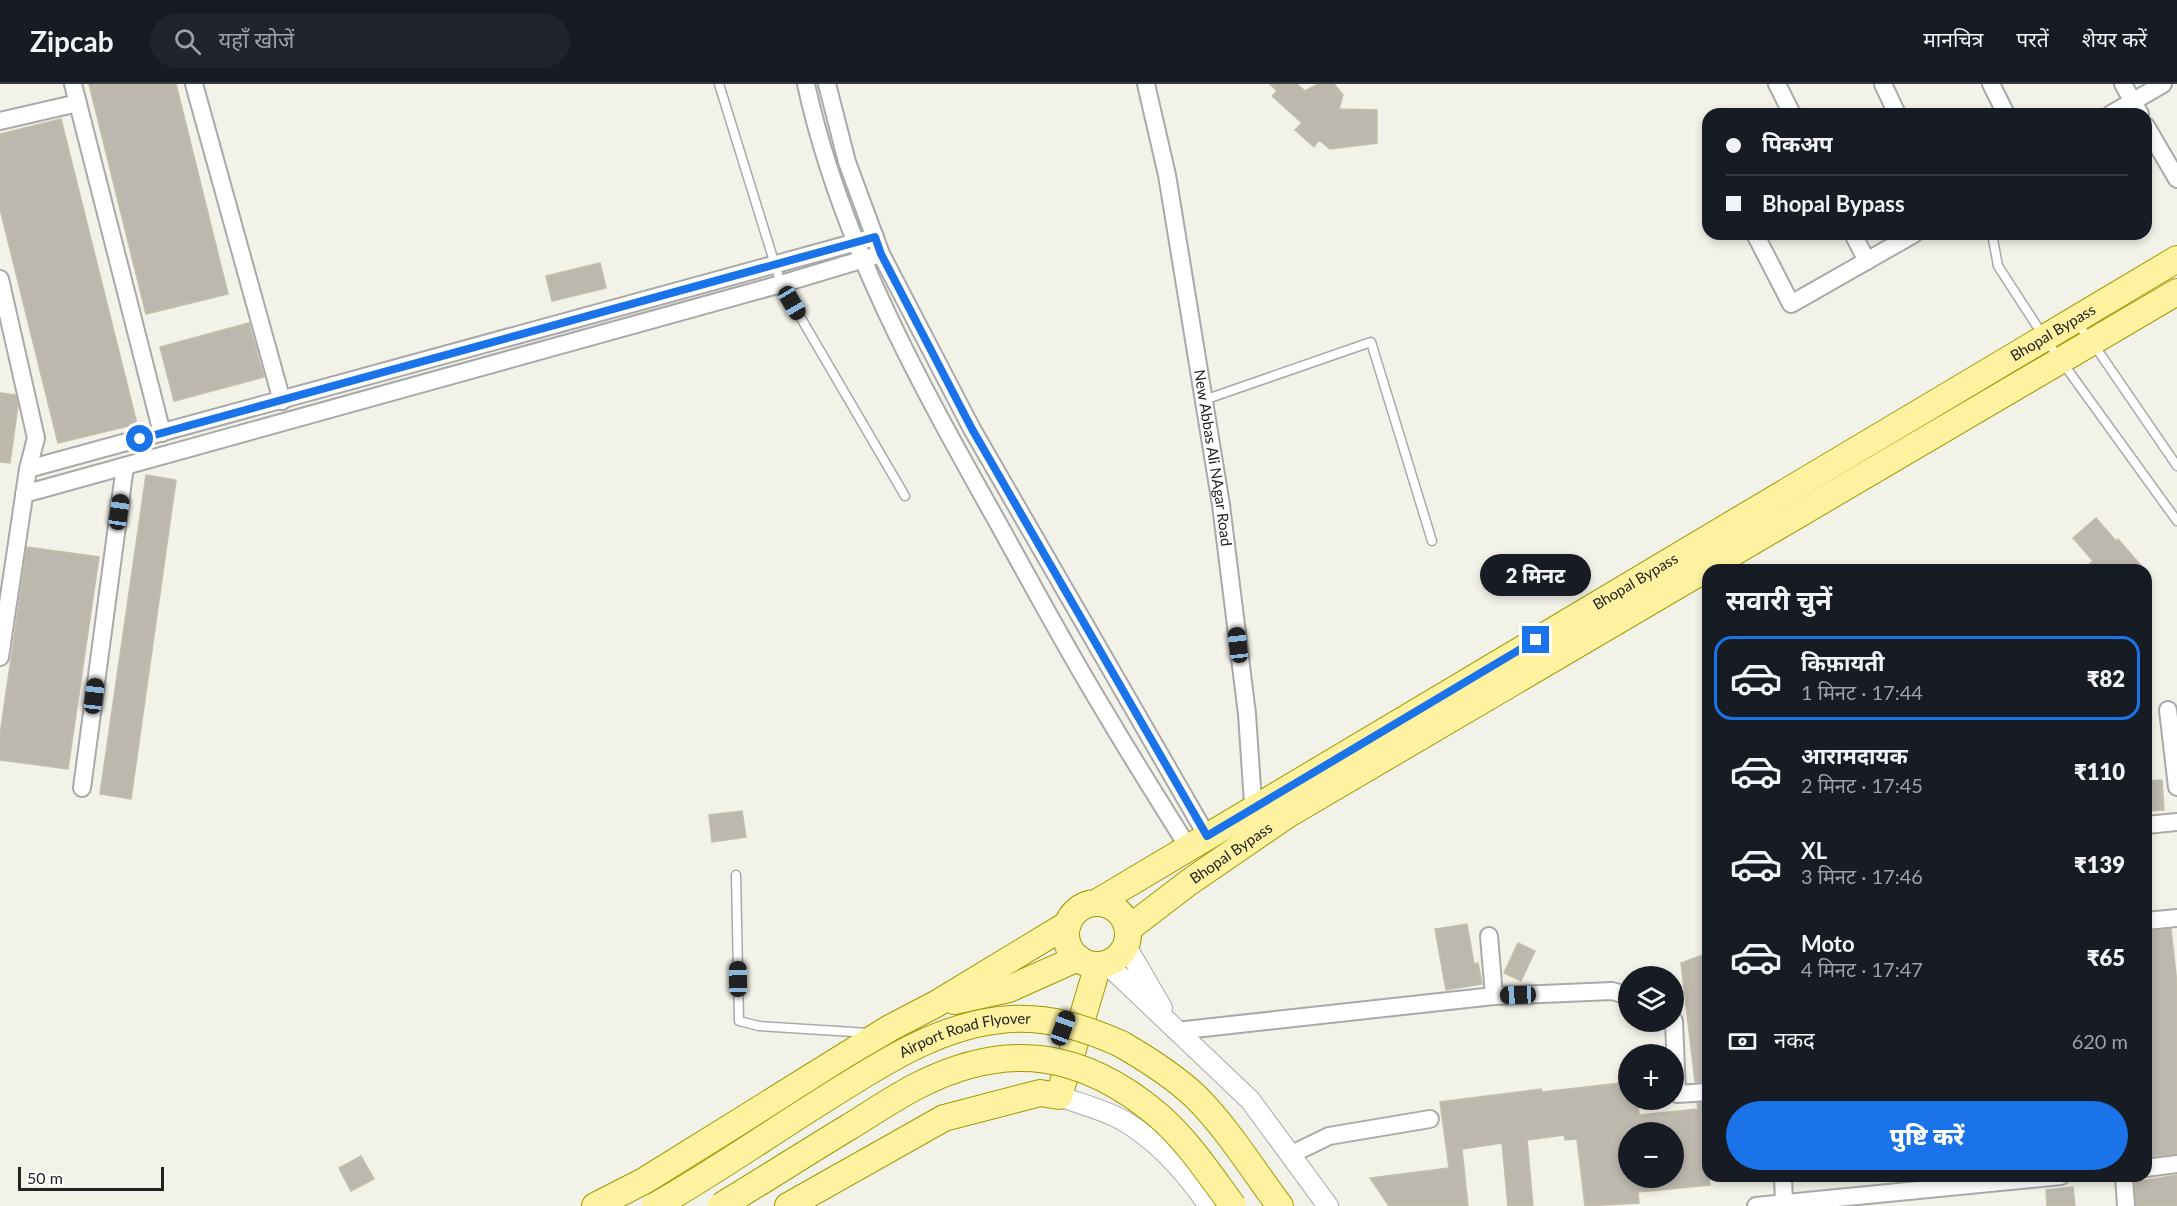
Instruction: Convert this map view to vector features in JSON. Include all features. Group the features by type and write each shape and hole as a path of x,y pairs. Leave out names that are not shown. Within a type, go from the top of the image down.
{"main road":[{"name":"Bhopal Bypass","path":"1096,903 2177,259"},
{"name":"Bhopal Bypass","path":"1714,564 2177,292"},
{"name":"Bhopal Bypass","path":"1127,938 1188,883 1287,814 1702,571"},
{"path":"595,1206 644,1181 890,1028 936,1005 1068,924 1079,909 1096,903 1113,907 1126,921 1127,938 1122,954 1009,989 936,1005"},
{"path":"1068,924 1067,943 1071,952 1092,963"},
{"path":"788,1206 944,1118 1049,1095 1092,963"},
{"name":"Airport Road Flyover","path":"655,1206 868,1071 906,1051 968,1027 1009,1019 1054,1021 1091,1030 1148,1059 1195,1096 1218,1122 1280,1206"},
{"name":"Airport Road Flyover","path":"722,1206 919,1085 968,1065 1027,1057 1048,1059 1081,1068 1123,1089 1159,1116 1190,1148 1233,1206"}],"street":[{"path":"73,84 162,433"},
{"path":"195,84 282,401"},
{"path":"806,84 835,188 882,305 964,463 1104,711 1198,842"},
{"path":"827,84 847,162 881,254 972,429 1198,842"},
{"name":"New Abbas Ali NAgar Road","path":"1146,84 1167,175 1221,505 1245,703 1252,810 1257,835"},
{"path":"1777,84 1789,108"},
{"path":"1883,84 1894,108"},
{"path":"1991,84 2003,108"},
{"path":"2123,84 2136,107 2163,84"},
{"path":"0,121 78,104"},
{"path":"2152,136 2177,179"},
{"path":"28,469 875,237"},
{"path":"1758,240 1791,304 1904,240"},
{"path":"1856,240 1867,261"},
{"path":"24,494 781,284 881,254"},
{"path":"0,279 6,333 36,438 28,469 0,657"},
{"path":"82,788 125,466"},
{"path":"2168,710 2177,787"},
{"path":"2152,824 2177,822"},
{"path":"2152,920 2177,918"},
{"path":"1489,936 1494,996"},
{"path":"1127,938 1176,1031"},
{"path":"1092,963 1176,1031 1250,1100 1328,1206"},
{"path":"1176,1031 1494,996 1612,991 1618,993"},
{"path":"1674,1032 1677,1094 1702,1092"},
{"path":"1049,1095 1122,1120 1145,1136 1184,1174 1209,1206"},
{"path":"1290,1155 1329,1136 1430,1119"},
{"path":"2152,1167 2177,1164"},
{"path":"1783,1182 1784,1203"},
{"path":"1756,1206 1979,1182"},
{"path":"2124,1182 2126,1206"}],"lane":[{"path":"719,84 781,284 905,496"},
{"path":"1993,240 1998,266 2043,337 2177,521"},
{"path":"2073,320 2091,342 2177,466"},
{"path":"1204,400 1371,342 1432,541"},
{"path":"736,875 739,1021 759,1026 874,1033 890,1028"}],"building":[{"path":"89,84 176,84 228,294 146,314"},
{"path":"1270,84 1297,84 1305,91 1318,84 1334,84 1343,95 1339,109 1377,110 1377,143 1330,149 1319,140 1314,147 1295,130 1302,123 1272,96 1277,91"},
{"path":"61,119 137,424 58,443 0,209 0,134"},
{"path":"600,263 606,288 552,301 546,276"},
{"path":"249,323 264,377 174,401 160,347"},
{"path":"0,393 16,395 18,405 10,463 0,462"},
{"path":"146,475 176,480 131,799 100,794"},
{"path":"2096,518 2140,564 2089,564 2093,561 2073,538"},
{"path":"27,547 99,557 68,769 0,760 0,735"},
{"path":"2162,780 2164,810 2152,811 2152,781"},
{"path":"742,811 746,837 712,842 709,815"},
{"path":"1467,924 1474,964 1478,963 1482,984 1446,990 1435,929"},
{"path":"2171,929 2177,984 2177,1154 2152,1156 2152,931"},
{"path":"1518,943 1535,951 1521,981 1504,973"},
{"path":"1702,955 1702,1082 1695,1082 1684,988 1684,966 1681,966 1681,963"},
{"path":"1618,1083 1618,1110 1639,1110 1639,1115 1698,1109 1697,1103 1702,1103 1702,1182 1710,1182 1710,1185 1684,1188 1684,1122 1618,1122 1618,1188 1679,1188 1638,1192 1639,1203 1585,1206 1577,1139 1565,1140 1564,1135 1527,1140 1533,1206 1508,1206 1502,1143 1462,1149 1468,1206 1389,1206 1370,1178 1449,1168 1440,1102 1541,1089 1542,1092"},
{"path":"361,1156 374,1179 351,1191 339,1168"},
{"path":"2177,1175 2177,1206 2136,1206 2135,1182 2152,1182 2152,1179"},
{"path":"2073,1187 2075,1206 2047,1206 2046,1190"}],"route":[{"path":"140,439 875,237 881,254 972,429 1207,836 1536,640"}]}
